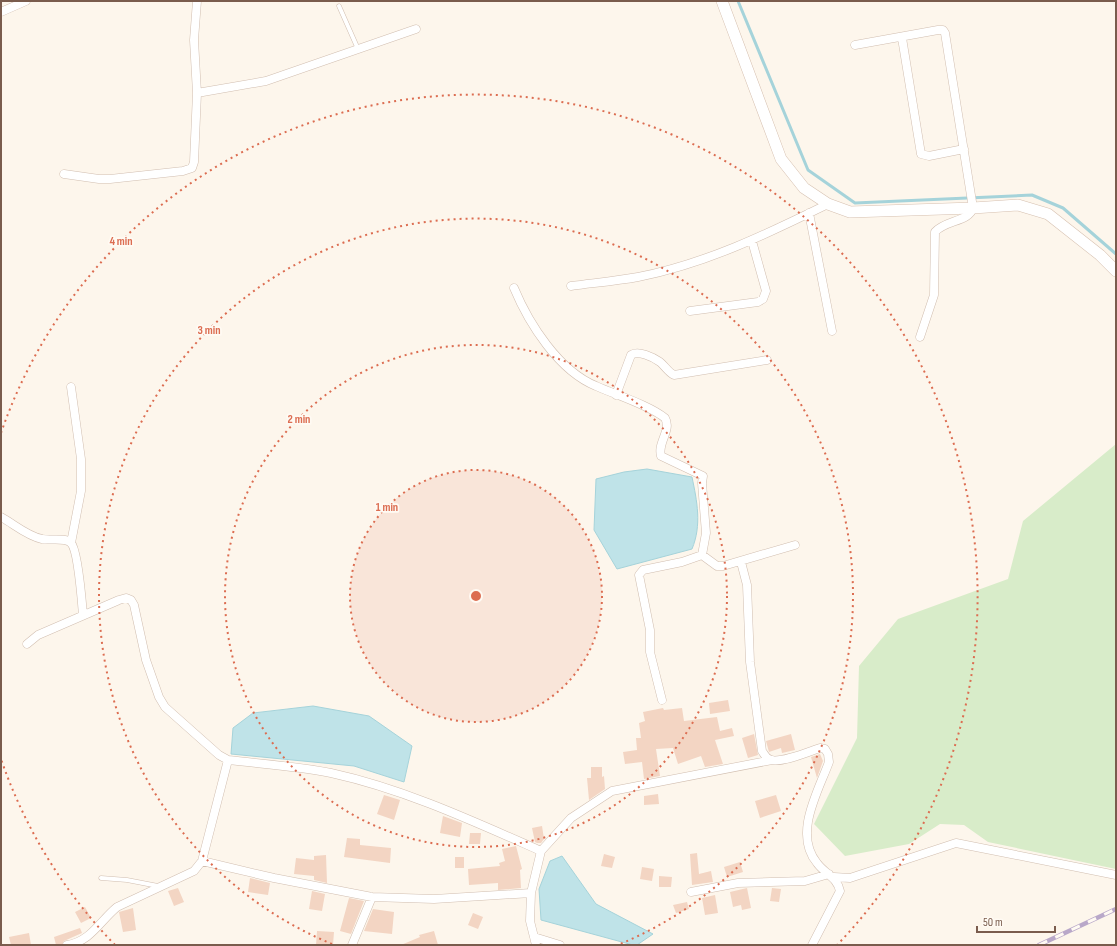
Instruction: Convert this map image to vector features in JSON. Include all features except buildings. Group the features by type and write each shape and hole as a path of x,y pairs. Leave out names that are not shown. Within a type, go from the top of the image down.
{"street":[{"path":"1,12 26,1"},
{"path":"64,174 99,180 190,169 194,162 197,93 194,40 198,1"},
{"path":"722,1 781,159 804,188 828,204 850,212 1018,205 1048,214 1100,255 1116,272"},
{"path":"197,93 266,82 416,29"},
{"path":"855,45 902,38 938,30 944,32 973,206 972,213 967,218 949,222 935,232 934,290 920,337"},
{"path":"902,38 921,154 929,156 964,149"},
{"path":"572,286 638,277 696,262 752,241 828,204"},
{"path":"809,214 832,330"},
{"path":"690,311 758,302 763,299 766,291 752,241"},
{"path":"514,288 529,320 568,369 584,381 665,418 667,426 660,448 661,456 703,476 702,483 706,533 702,555"},
{"path":"616,395 631,355 638,352 660,362 674,375 767,360"},
{"path":"71,387 81,459 81,491 72,543 76,553 83,616"},
{"path":"1,517 35,537 42,539 67,540 72,543"},
{"path":"702,555 718,566 741,562 795,545"},
{"path":"662,700 650,652 650,630 639,575 643,570 682,562 702,555"},
{"path":"741,562 747,585 750,662 762,751 766,758 772,760"},
{"path":"27,644 38,635 119,600 126,598 131,600 134,605 146,660 162,702 172,714 219,755 228,760 330,773 388,789 453,812 541,851"},
{"path":"560,945 535,941 530,921 531,893 541,851 571,818 612,791 772,760 780,760 820,748 825,749 828,754 829,762 808,819 807,830 813,857 839,884 840,891 838,898 812,945"},
{"path":"66,945 78,943 86,938 106,916 117,907 194,871 202,861 228,760"},
{"path":"691,892 738,883 805,881 831,876 850,878 956,843 1116,875"},
{"path":"202,861 274,878 372,897 434,899 531,893"},
{"path":"352,945 372,897"}],"lane":[{"path":"339,6 358,49"},
{"path":"101,878 127,880 160,886"}],"green space":[{"path":"1116,444 1116,869 988,842 964,825 940,824 909,844 845,856 814,824 857,738 859,666 898,619 1008,579 1023,521"}],"water":[{"path":"647,469 692,477 698,513 695,540 692,549 617,569 594,530 596,479 624,472"},
{"path":"313,706 369,716 412,746 404,782 354,766 231,754 233,728 253,713"},
{"path":"562,856 596,904 653,934 637,945 633,945 541,920 539,889 550,861"}],"waterway":[{"path":"738,1 808,170 855,203 1032,195 1063,208 1116,254"}],"railway":[{"path":"1039,945 1116,909"}]}
